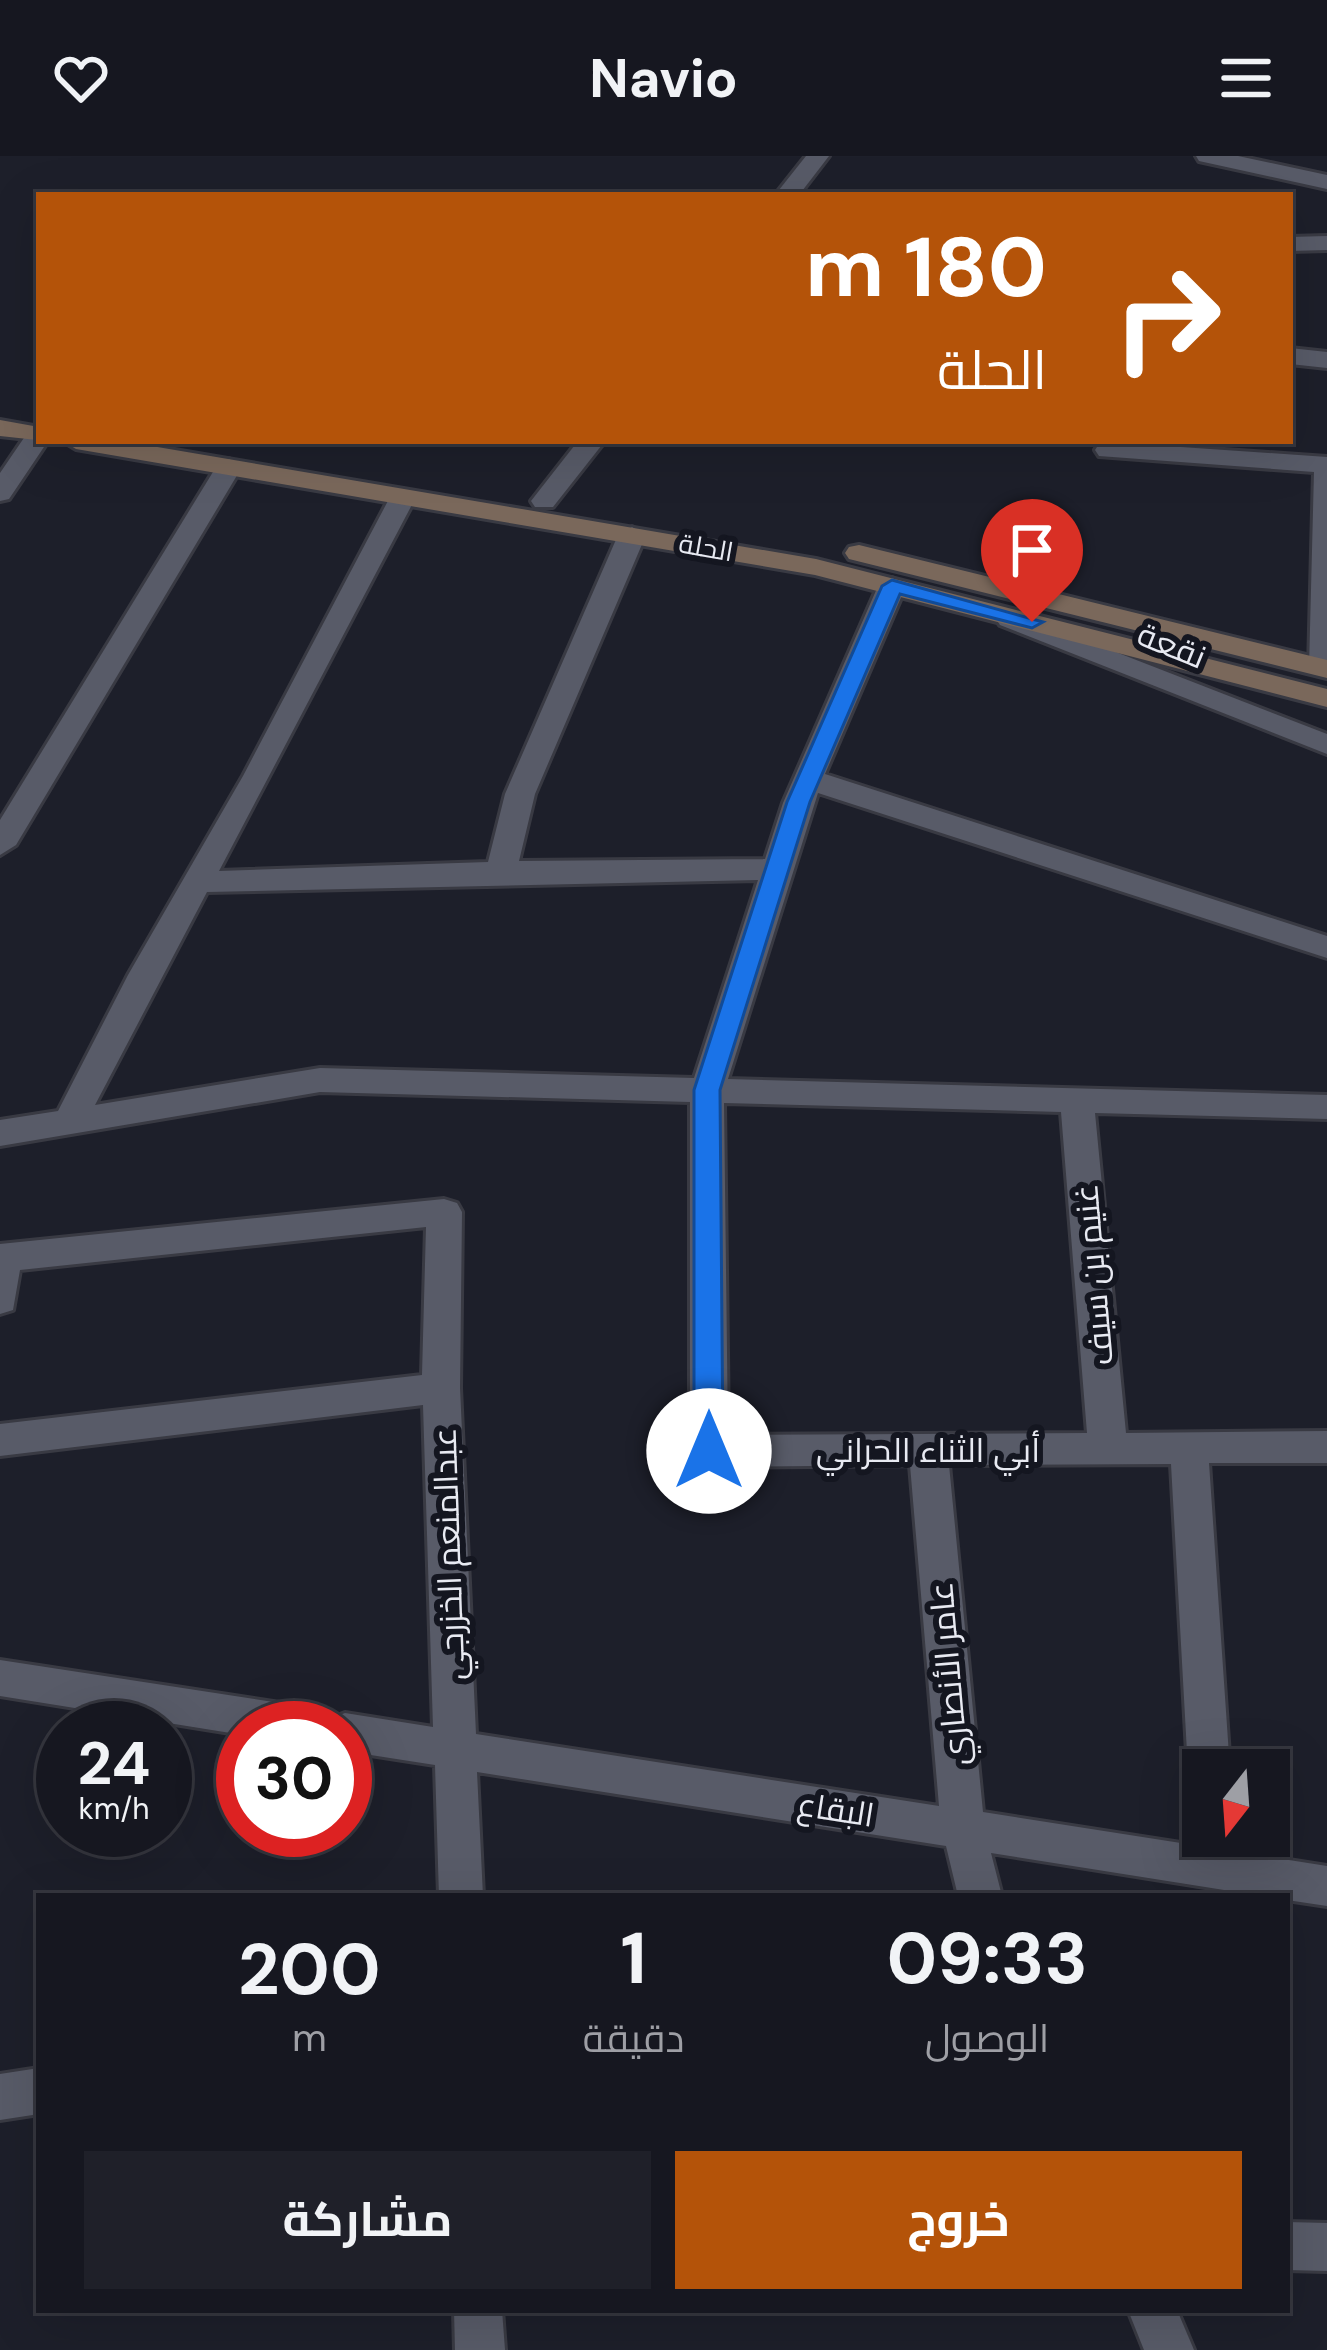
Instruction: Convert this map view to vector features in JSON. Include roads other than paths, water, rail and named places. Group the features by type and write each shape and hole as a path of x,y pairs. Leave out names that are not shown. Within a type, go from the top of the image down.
{"main road":[{"path":"0,412 36,418"},
{"path":"0,428 36,434"},
{"name":"الحلة","path":"94,444 816,567 1327,698"},
{"name":"الحلة","path":"196,444 863,554 1325,669"}],"street":[{"path":"790,192 818,156"},
{"path":"1207,156 1327,182"},
{"path":"1293,244 1327,243"},
{"path":"1293,356 1327,361"},
{"path":"0,493 36,439"},
{"path":"544,501 590,444"},
{"path":"1108,450 1327,462 1325,669"},
{"path":"5,830 229,467"},
{"path":"71,1118 403,496"},
{"path":"501,872 520,794 632,536"},
{"name":"أبي الثناء الحراني","path":"892,586 808,779 707,1090 709,1451 1327,1447"},
{"name":"نقعة","path":"990,611 1327,746"},
{"path":"808,779 1327,946"},
{"path":"197,882 777,869"},
{"path":"0,1133 320,1080 1327,1108"},
{"name":"غنيم بن سيف","path":"1077,1100 1108,1449"},
{"name":"عبدالمنعم الخزرجي","path":"2,1258 444,1212 441,1388 461,1893"},
{"path":"0,1300 2,1258"},
{"path":"0,1440 441,1388"},
{"path":"1189,1448 1208,1749"},
{"name":"عامر الأنصاري","path":"928,1451 963,1829 979,1893"},
{"path":"0,1678 216,1712"},
{"name":"البقاع","path":"372,1736 963,1829 1182,1849"},
{"name":"البقاع","path":"1231,1857 1327,1886"},
{"path":"0,2097 36,2091"},
{"path":"1290,2246 1327,2247"},
{"path":"478,2313 480,2350"},
{"path":"1153,2313 1169,2350"}]}
